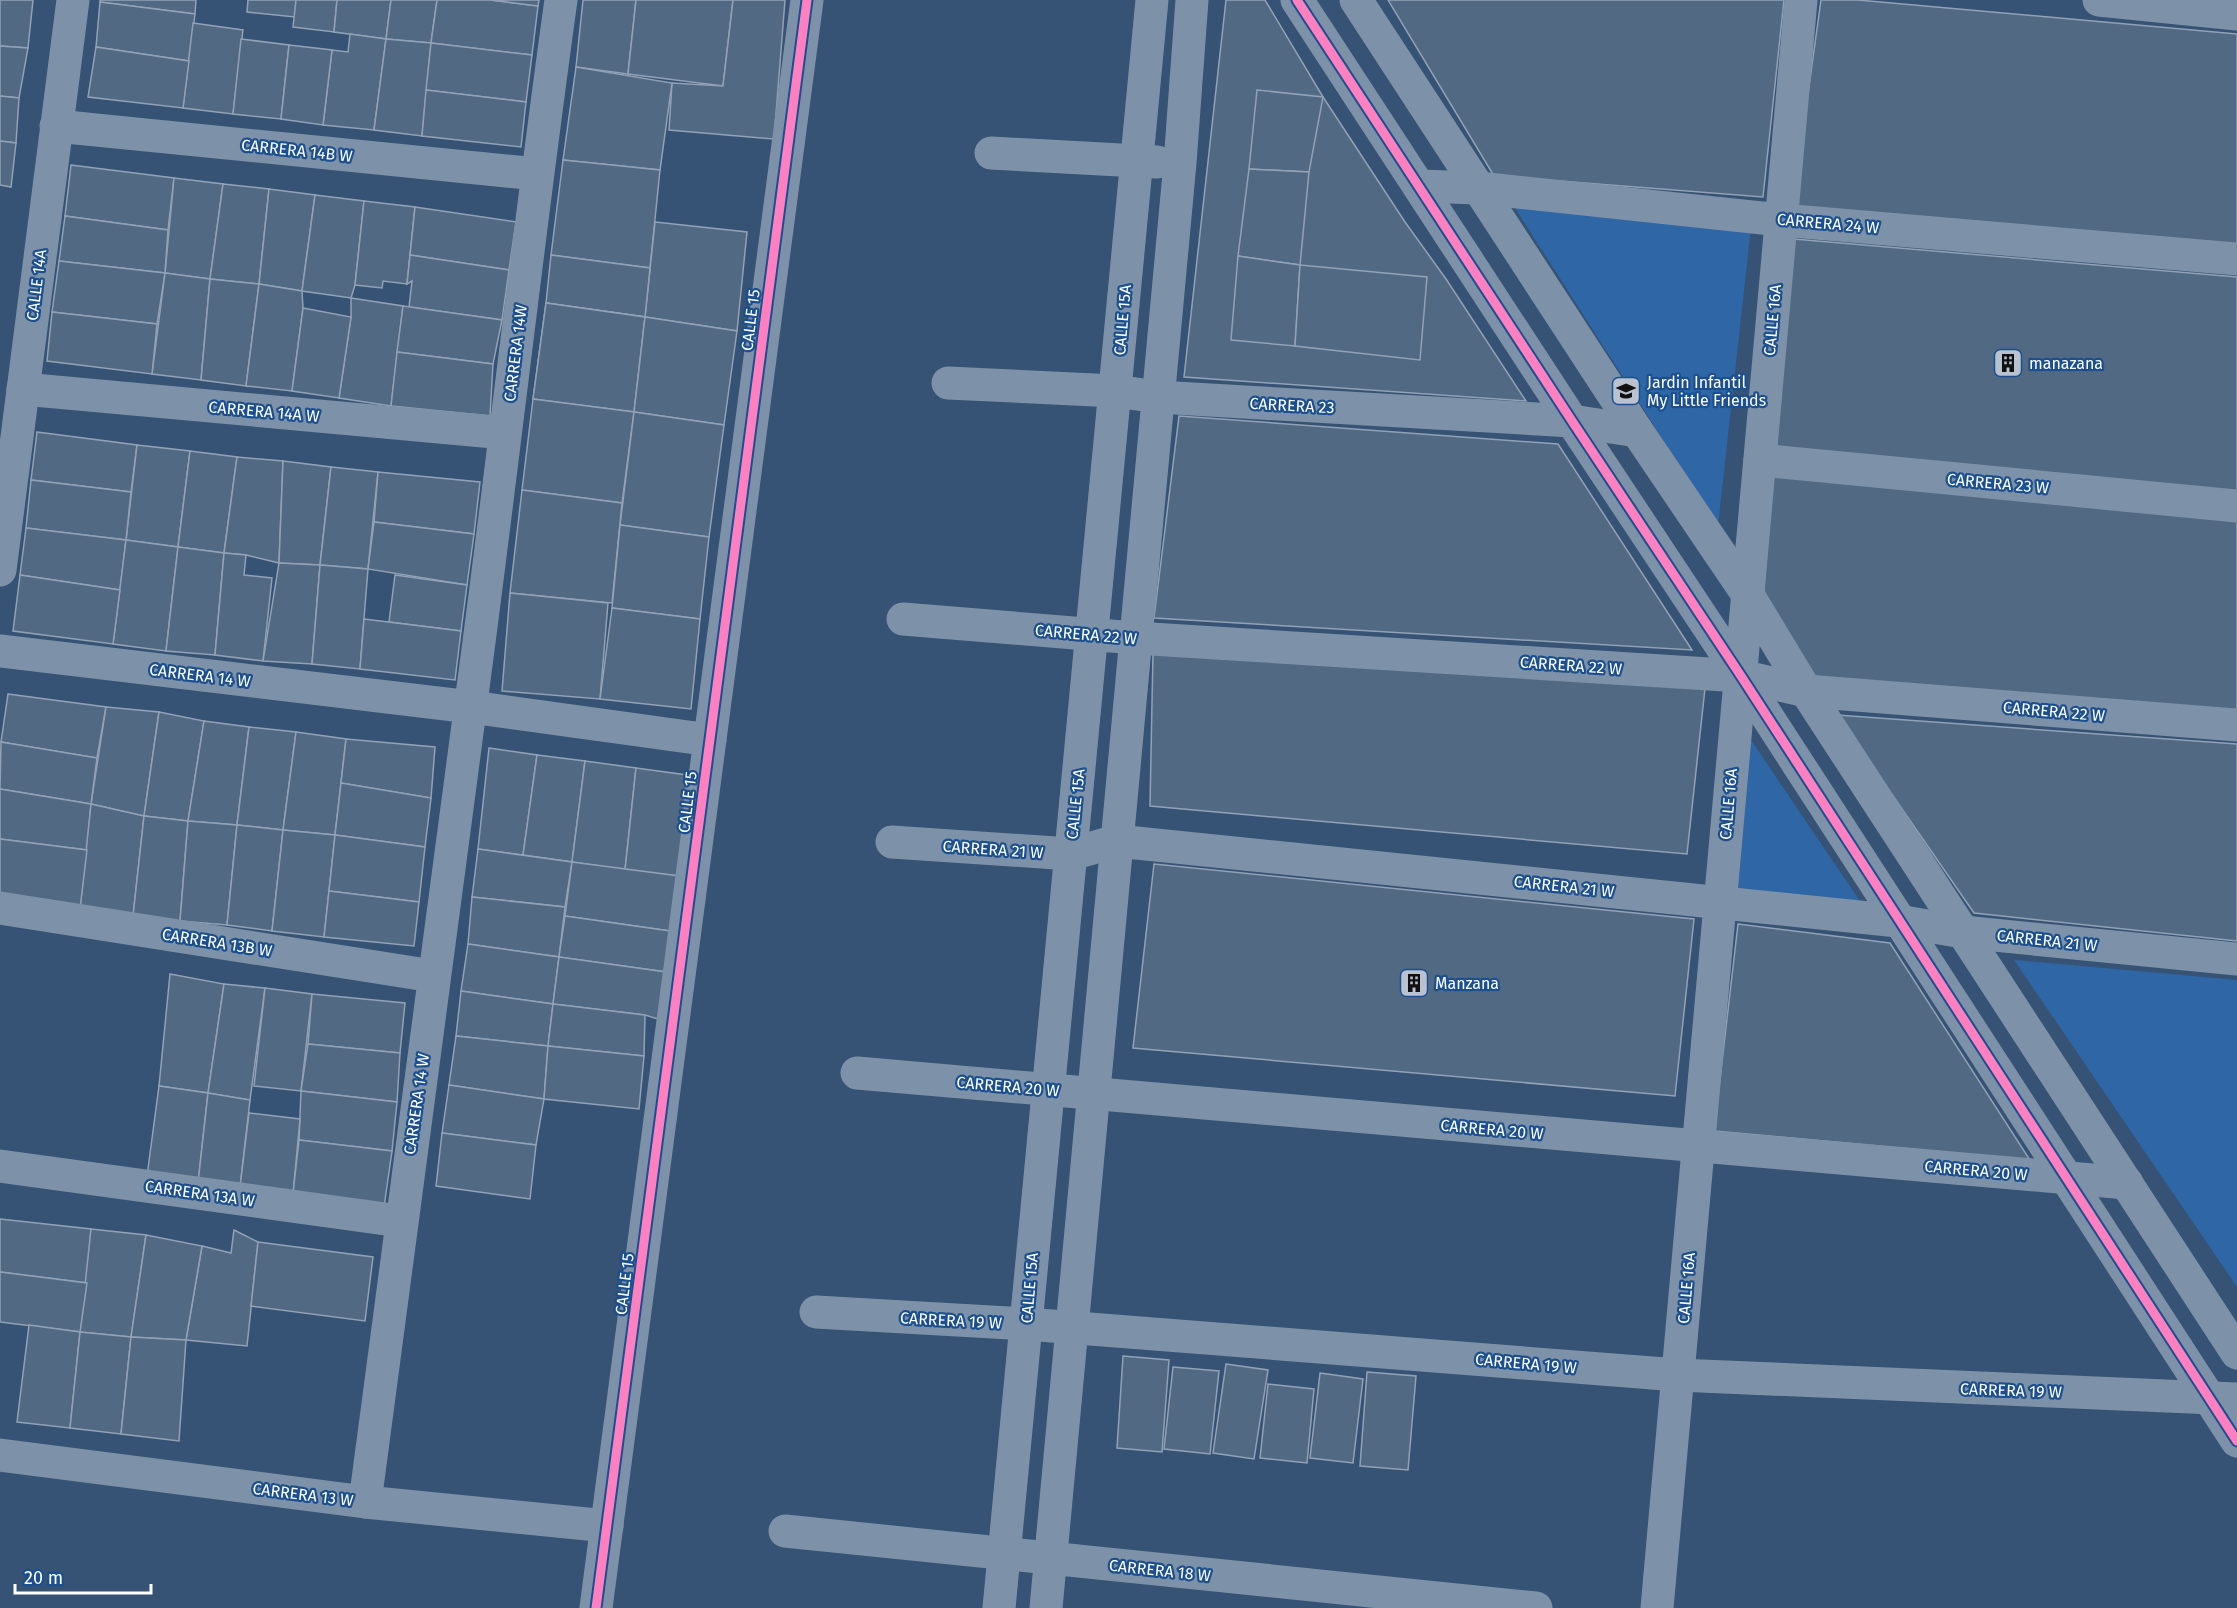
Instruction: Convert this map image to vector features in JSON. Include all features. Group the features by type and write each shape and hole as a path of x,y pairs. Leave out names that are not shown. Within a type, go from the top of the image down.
{"street":[{"name":"CALLE 14A","path":"0,570 73,0"},
{"name":"CARRERA 14W","path":"471,707 537,174 561,0"},
{"name":"CALLE 15","path":"597,1608 807,0"},
{"name":"CALLE 15A","path":"999,1608 1152,0"},
{"path":"1046,1608 1180,164 1192,0"},
{"path":"1297,0 1741,676 2065,1177 2223,1399 2237,1441"},
{"path":"1356,0 1636,431 1748,596 1806,691 2237,1353"},
{"name":"CALLE 16A","path":"1658,1608 1801,0"},
{"path":"2098,0 2237,14"},
{"name":"CARRERA 14B W","path":"56,126 537,174"},
{"path":"991,153 1180,164"},
{"name":"CARRERA 24 W","path":"1419,186 1479,188 1781,220 2237,259"},
{"name":"CARRERA 23","path":"948,383 1115,391 1158,397 1572,421 1636,431"},
{"name":"CARRERA 14A W","path":"23,388 505,433"},
{"name":"CARRERA 23 W","path":"1760,460 2237,506"},
{"name":"CARRERA 22 W","path":"903,619 1135,638 1741,676 1806,691 2237,725"},
{"name":"CARRERA 14 W","path":"0,651 471,707 710,740"},
{"name":"CARRERA 14 W","path":"365,1502 400,1221 471,707"},
{"name":"CARRERA 21 W","path":"892,842 1071,854 1117,841 1719,902 1898,921 1963,932 2237,959"},
{"name":"CARRERA 13B W","path":"0,908 433,976"},
{"name":"CARRERA 20 W","path":"857,1073 2127,1183"},
{"name":"CARRERA 13A W","path":"0,1166 400,1221"},
{"name":"CARRERA 19 W","path":"816,1312 1026,1324 1678,1376 2223,1399"},
{"name":"CARRERA 13 W","path":"0,1455 365,1502 607,1526"},
{"name":"CARRERA 18 W","path":"785,1531 1536,1608"}],"shaded area":[{"path":"1515,208 1751,228 1718,526"},
{"path":"1751,740 1862,904 1732,889"},
{"path":"2014,960 2237,980 2237,1287"}],"building":[{"path":"0,0 33,0 28,48 0,46"},
{"path":"100,0 196,0 195,14 100,2"},
{"path":"248,0 296,0 295,17 247,12"},
{"path":"296,0 337,0 334,32 293,27"},
{"path":"337,0 391,0 386,39 334,32"},
{"path":"391,0 437,0 431,43 386,39"},
{"path":"437,0 491,0 538,6 532,55 431,43"},
{"path":"491,0 539,0 538,6"},
{"path":"583,0 636,0 628,74 576,67"},
{"path":"636,0 733,0 723,86 628,74"},
{"path":"733,0 785,0 774,139 669,130 672,83 723,86"},
{"path":"1226,0 1265,0 1323,97 1526,401 1184,377"},
{"path":"1388,0 1784,0 1763,197 1494,176"},
{"path":"1821,0 1858,0 2237,34 2237,249 1792,209"},
{"path":"100,2 195,14 189,61 96,47"},
{"path":"193,23 243,30 233,114 183,108"},
{"path":"350,34 386,39 374,130 323,125 332,50 348,52"},
{"path":"241,39 289,45 281,119 233,114"},
{"path":"386,39 431,43 422,136 374,130"},
{"path":"431,43 532,55 526,102 426,90"},
{"path":"289,45 332,50 323,125 281,119"},
{"path":"0,46 28,48 19,98 0,96"},
{"path":"96,47 189,61 183,108 88,97"},
{"path":"576,67 672,83 660,170 563,160"},
{"path":"426,90 526,102 521,147 422,136"},
{"path":"1257,90 1323,97 1309,172 1249,169"},
{"path":"0,96 19,98 16,143 0,141"},
{"path":"0,141 16,143 11,187 0,185"},
{"path":"563,160 660,170 650,268 551,255"},
{"path":"71,165 174,178 168,230 65,216"},
{"path":"1249,169 1309,172 1300,265 1238,256"},
{"path":"174,178 223,184 210,279 165,273"},
{"path":"223,184 269,189 259,284 210,279"},
{"path":"269,189 315,195 302,291 259,284"},
{"path":"315,195 364,201 355,285 351,298 302,291"},
{"path":"364,201 415,207 407,284 383,281 382,288 355,285"},
{"path":"415,207 516,222 509,270 410,255"},
{"path":"65,216 168,230 165,273 59,261"},
{"path":"655,222 747,232 737,331 645,317"},
{"name":"manazana","path":"1794,239 2237,277 2237,493 1768,450"},
{"path":"410,255 509,270 502,320 409,307 412,281 407,284"},
{"path":"551,255 650,268 645,317 546,303"},
{"path":"1238,256 1300,265 1295,346 1231,340"},
{"path":"59,261 165,273 157,324 52,312"},
{"path":"1300,265 1427,277 1420,360 1295,346"},
{"path":"165,273 210,279 201,380 152,374"},
{"path":"210,279 259,284 246,386 201,380"},
{"path":"259,284 302,291 303,308 292,391 246,386"},
{"path":"351,298 403,306 391,406 339,398 351,317"},
{"path":"546,303 645,317 634,412 533,399"},
{"path":"546,303 645,317 634,412 533,399"},
{"path":"403,306 502,320 493,364 397,352"},
{"path":"303,308 351,317 339,398 292,391"},
{"path":"52,312 157,324 152,374 47,361"},
{"path":"645,317 737,331 724,425 634,412"},
{"path":"397,352 493,364 490,416 391,406"},
{"path":"533,399 634,412 622,503 522,490"},
{"path":"634,412 724,425 709,537 620,525"},
{"path":"1179,416 1558,444 1692,650 1154,618"},
{"path":"37,432 137,445 131,492 31,480"},
{"path":"137,445 190,451 178,547 126,540"},
{"path":"190,451 237,457 224,553 178,547"},
{"path":"237,457 283,461 279,563 246,555 224,553"},
{"path":"283,461 331,467 320,565 279,563"},
{"path":"331,467 378,472 368,569 320,565"},
{"path":"1772,470 2237,518 2237,718 1814,685 1763,603"},
{"path":"378,472 480,482 474,534 374,522"},
{"path":"31,480 131,492 126,540 26,528"},
{"path":"522,490 622,503 612,603 510,593"},
{"path":"374,522 474,534 467,585 368,569"},
{"path":"620,525 709,537 700,619 612,608"},
{"path":"26,528 126,540 120,590 20,575"},
{"path":"126,540 178,547 166,651 113,644"},
{"path":"178,547 224,553 215,655 166,651"},
{"path":"224,553 246,555 244,575 272,578 263,661 215,655"},
{"path":"279,563 320,565 312,664 263,661"},
{"path":"320,565 368,569 360,669 312,664"},
{"path":"20,575 120,590 113,644 13,631"},
{"path":"395,575 467,585 461,631 389,622"},
{"path":"510,593 608,603 600,699 502,691"},
{"path":"612,608 700,619 691,709 600,699"},
{"path":"364,619 461,631 455,680 360,669"},
{"path":"1153,652 1706,679 1687,854 1150,806"},
{"path":"8,694 106,707 97,758 1,742"},
{"path":"106,707 159,712 144,816 91,804"},
{"path":"159,712 204,721 188,821 144,816"},
{"path":"1837,715 2237,744 2237,941 1974,913"},
{"path":"204,721 249,727 237,825 188,821"},
{"path":"249,727 296,732 283,830 237,825"},
{"path":"296,732 346,739 335,835 283,830"},
{"path":"346,739 435,747 431,798 341,783"},
{"path":"1,742 97,758 91,804 0,789"},
{"path":"489,748 537,755 523,855 478,849"},
{"path":"537,755 585,761 572,862 523,855"},
{"path":"585,761 636,768 625,870 572,862"},
{"path":"636,768 687,775 679,876 625,870"},
{"path":"341,783 431,798 425,847 335,835"},
{"path":"0,789 91,804 87,850 0,839"},
{"path":"91,804 144,816 133,916 80,909"},
{"path":"144,816 188,821 180,921 133,916"},
{"path":"188,821 237,825 227,925 180,921"},
{"path":"237,825 283,830 272,931 227,925"},
{"path":"283,830 335,835 324,937 272,931"},
{"path":"335,835 425,847 419,902 329,891"},
{"path":"0,839 87,850 80,909 0,899"},
{"path":"478,849 572,862 565,907 472,897"},
{"path":"572,862 679,876 670,931 565,916"},
{"name":"Manzana","path":"1154,864 1694,919 1675,1096 1133,1048"},
{"path":"329,891 419,902 414,946 324,937"},
{"path":"472,897 565,907 559,957 468,944"},
{"path":"565,916 670,931 666,972 559,957"},
{"path":"1738,924 1890,943 2030,1160 1714,1131"},
{"path":"468,944 559,957 553,1004 461,991"},
{"path":"559,957 666,972 658,1019 645,1015 553,1004"},
{"path":"170,974 224,984 208,1093 159,1086"},
{"path":"224,984 265,988 250,1100 208,1093"},
{"path":"265,988 312,994 301,1091 254,1086"},
{"path":"461,991 553,1004 548,1046 456,1036"},
{"path":"312,994 405,1003 400,1053 308,1044"},
{"path":"553,1004 645,1015 644,1056 548,1046"},
{"path":"456,1036 548,1046 544,1099 449,1085"},
{"path":"308,1044 400,1053 397,1102 301,1091"},
{"path":"548,1046 644,1056 639,1109 544,1099"},
{"path":"449,1085 544,1099 536,1145 442,1133"},
{"path":"159,1086 208,1093 198,1183 147,1176"},
{"path":"301,1091 397,1102 392,1151 299,1140"},
{"path":"208,1093 250,1100 240,1187 198,1183"},
{"path":"249,1113 300,1119 293,1194 240,1187"},
{"path":"442,1133 536,1145 530,1199 436,1186"},
{"path":"299,1140 392,1151 384,1207 293,1194"},
{"path":"0,1219 91,1229 87,1283 0,1272"},
{"path":"91,1229 146,1235 131,1337 80,1332"},
{"path":"234,1230 258,1242 247,1346 186,1340 202,1246 231,1253"},
{"path":"146,1235 202,1246 186,1340 131,1337"},
{"path":"258,1242 373,1257 365,1321 251,1306"},
{"path":"0,1272 87,1283 80,1332 0,1322"},
{"path":"29,1325 80,1332 70,1428 17,1422"},
{"path":"80,1332 131,1337 121,1434 70,1428"},
{"path":"131,1337 186,1340 179,1441 121,1434"},
{"path":"1123,1356 1169,1360 1162,1452 1117,1448"},
{"path":"1226,1364 1268,1370 1254,1459 1213,1453"},
{"path":"1173,1367 1219,1371 1210,1454 1164,1449"},
{"path":"1367,1372 1416,1376 1408,1470 1360,1466"},
{"path":"1320,1373 1363,1379 1353,1463 1310,1458"},
{"path":"1268,1384 1314,1389 1307,1463 1260,1458"}],"cycle path":[{"path":"596,1608 807,0"},
{"path":"1297,0 1741,676 2237,1441"}],"place":[{"name":"manazana","path":"2008,363"},
{"name":"Jardin Infantil My Little Friends","path":"1626,391"},
{"name":"Manzana","path":"1414,983"}]}
